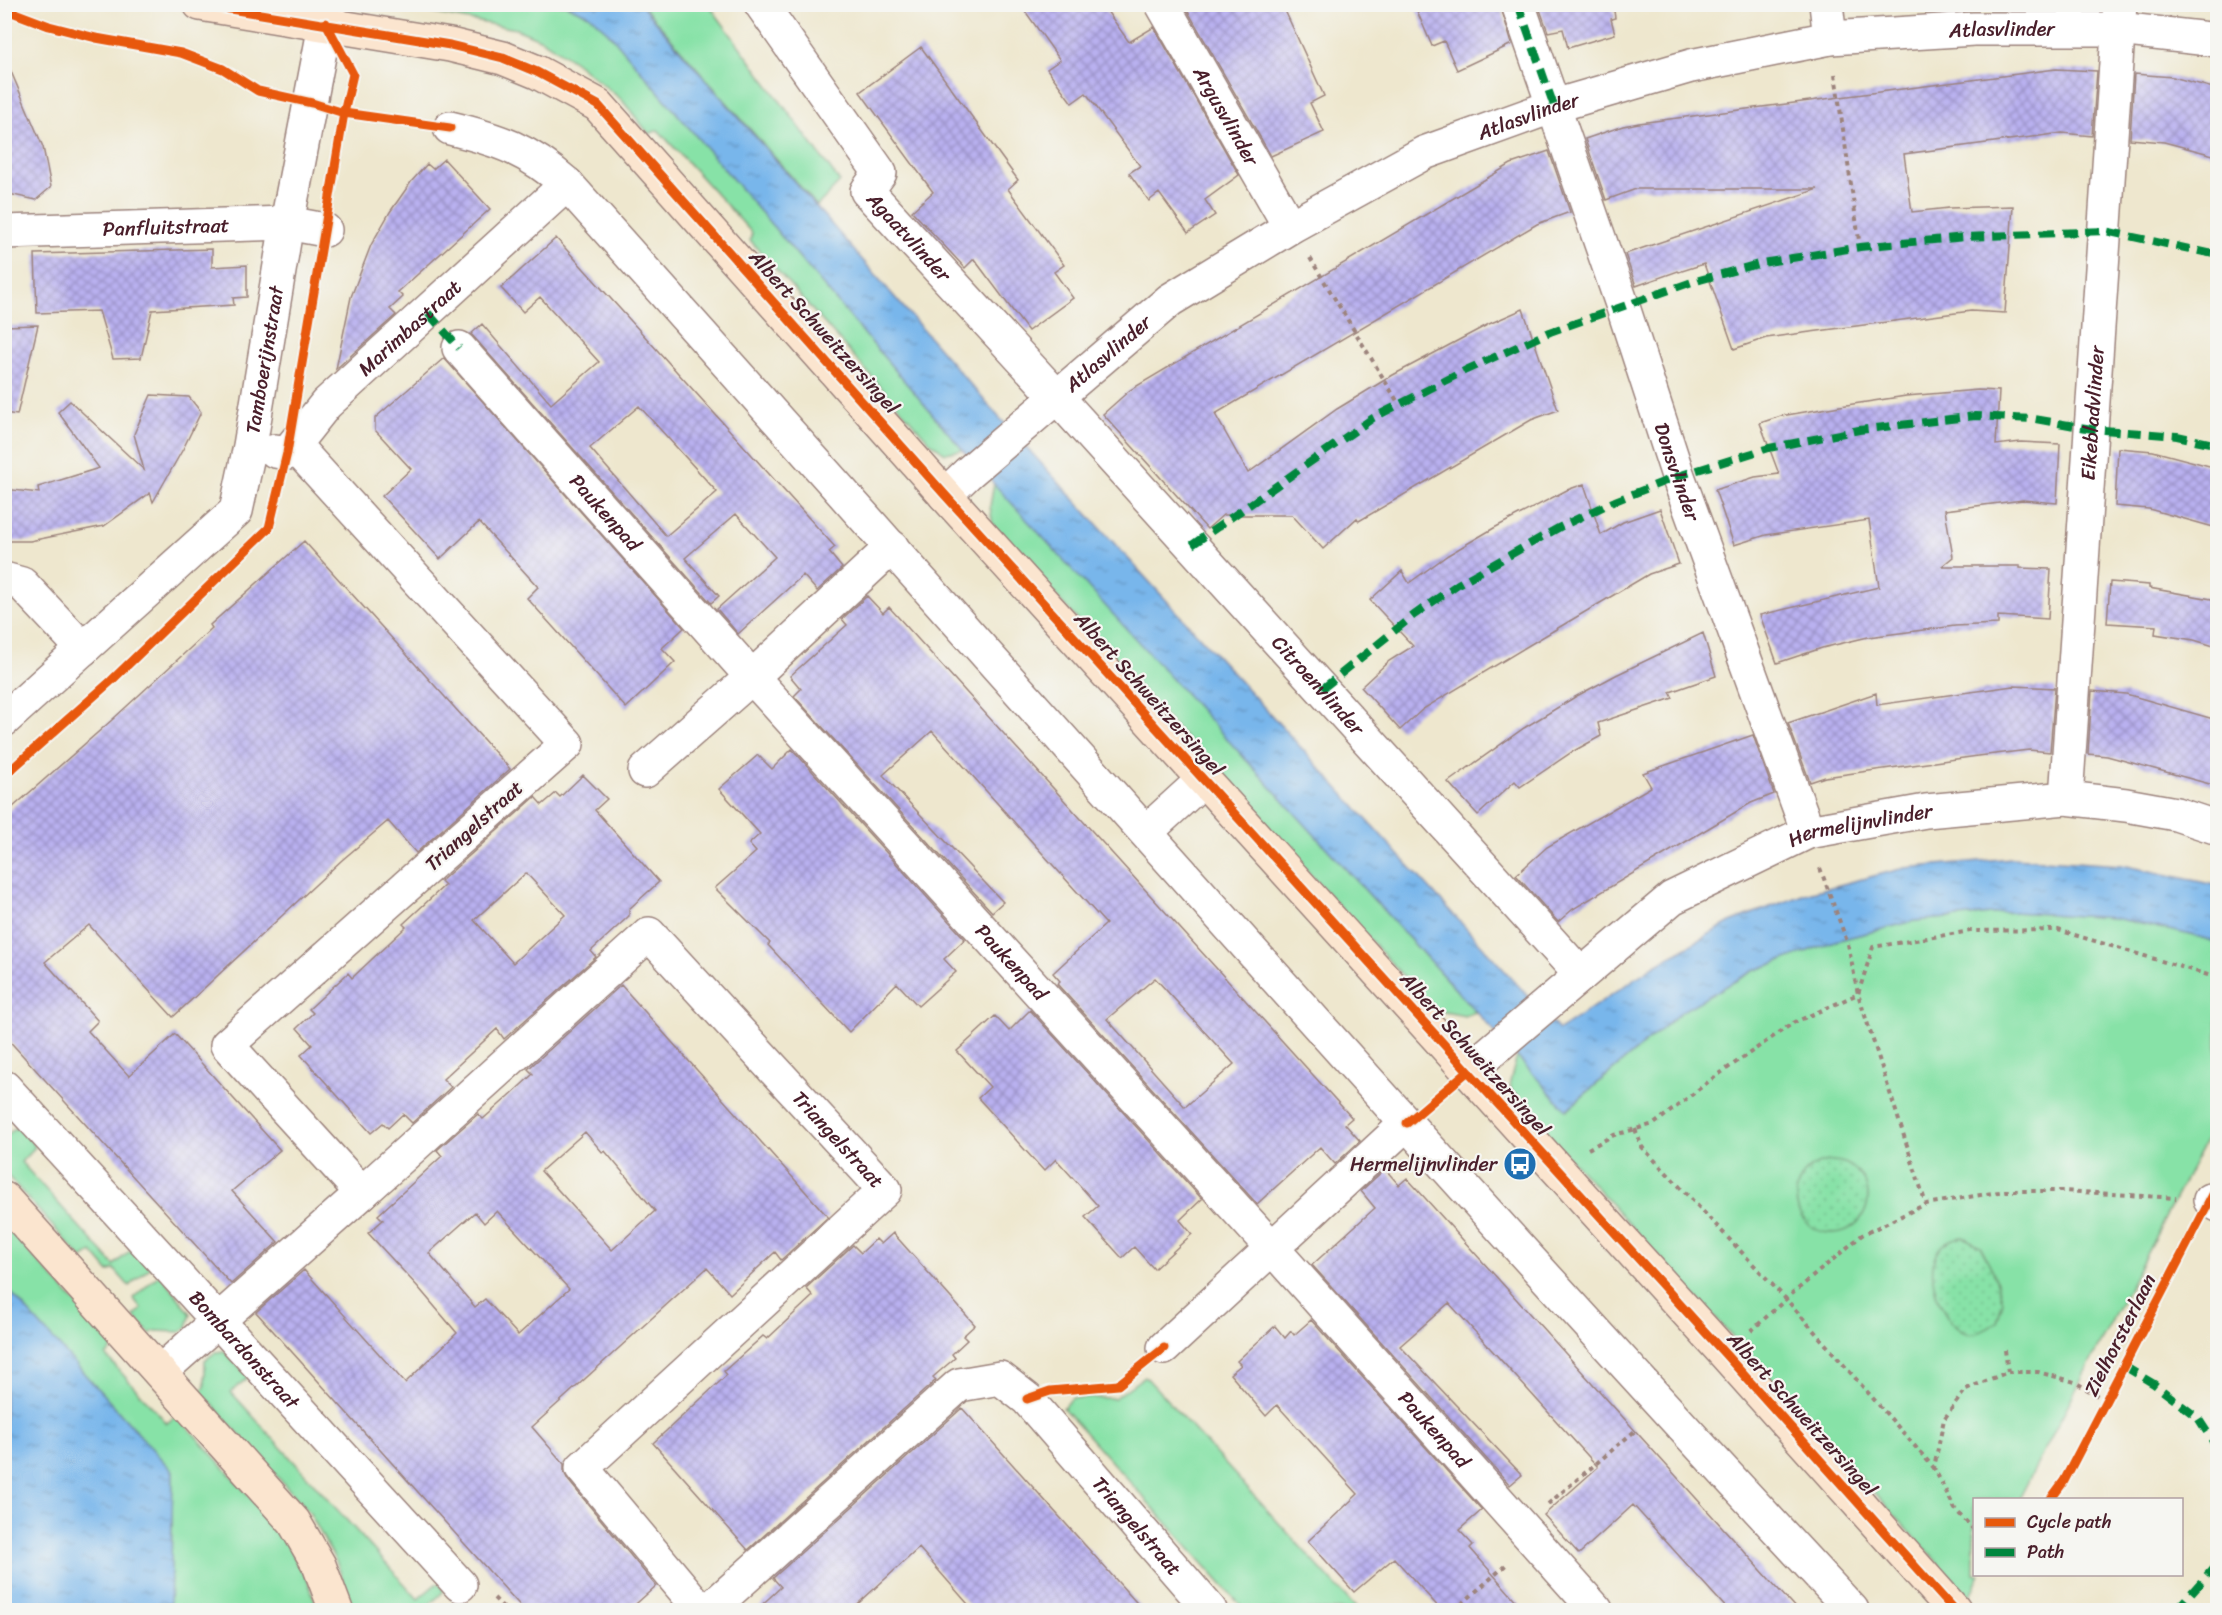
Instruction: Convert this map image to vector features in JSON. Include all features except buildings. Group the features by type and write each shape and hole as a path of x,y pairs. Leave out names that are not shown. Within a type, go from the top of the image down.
{"street":[{"name":"Albert Schweitzersingel","path":"200,4 328,14 503,58 537,72 598,105 945,495 1726,1355 1954,1611"},
{"name":"Agaatvlinder","path":"761,4 880,173 867,191 1057,397"},
{"name":"Argusvlinder","path":"1162,4 1290,227"},
{"name":"Donsvlinder","path":"1518,4 1678,476 1808,832"},
{"path":"1826,4 1830,38"},
{"name":"Tamboerijnstraat","path":"4,720 236,512 250,446 287,222 328,14"},
{"name":"Atlasvlinder","path":"945,495 968,472 1170,300 1290,227 1424,153 1554,106 1691,66 1830,38 2119,17 2217,40"},
{"name":"Eikebladvlinder","path":"2066,798 2119,17"},
{"path":"450,128 489,137 519,149 543,164 567,184 1663,1408 1852,1611"},
{"name":"Marimbastraat","path":"294,444 326,404 567,184"},
{"name":"Panfluitstraat","path":"4,232 287,222 326,230"},
{"name":"Paukenpad","path":"459,348 752,677 1272,1248 1596,1611"},
{"name":"Citroenvlinder","path":"1057,397 1581,975"},
{"path":"250,446 287,453 294,444"},
{"name":"Triangelstraat","path":"294,444 567,744 227,1045 362,1193"},
{"path":"645,771 752,677 892,547"},
{"path":"4,579 22,584 83,649"},
{"name":"Albert Schweitzersingel","path":"1146,832 1203,780"},
{"name":"Hermelijnvlinder","path":"1468,1071 1672,898 1808,832 1926,811 2066,798 2176,814 2217,828"},
{"name":"Triangelstraat","path":"160,1372 649,934 885,1190 582,1468 701,1611"},
{"name":"Bombardonstraat","path":"4,1087 460,1585"},
{"path":"1164,1348 1407,1123"},
{"path":"4,1199 294,1522 319,1565 336,1611"},
{"name":"Triangelstraat","path":"709,1611 959,1385 1000,1378 1027,1399 1210,1611"}],"path":[{"path":"1830,38 1860,247"},
{"path":"1290,227 1399,404"},
{"path":"1808,832 1848,944 1858,994 1926,1204"},
{"path":"1585,1150 1614,1135 1654,1124 1712,1078 1793,1023 1858,994 1873,947 1970,931 2058,930 2217,978"},
{"path":"1635,1129 1642,1148 1786,1299 1934,1468 1955,1509 1973,1529"},
{"path":"1726,1355 1786,1299 1862,1235 1926,1204 2005,1191 2065,1191 2214,1203"},
{"path":"2005,1350 2008,1372"},
{"path":"1934,1468 1944,1419 1966,1389 2008,1372 2038,1372 2075,1382 2108,1397"},
{"path":"1455,1611 1527,1534 1663,1408"}],"green space":[{"path":"391,5 566,5 589,15 607,31 963,450 945,453 929,441 750,240 752,233 658,130 649,134 622,100 575,62 542,40 516,29"},
{"path":"642,5 709,5 840,182 817,206"},
{"path":"994,483 1476,1012 1465,1016 1434,1010 993,527 990,506"},
{"path":"2013,912 2115,918 2217,943 2217,1118 2020,1498 1973,1498 1973,1576 1980,1576 1969,1597 1512,1095 1510,1082 1517,1056 1567,1110 1682,1011 1753,971 1835,941 1914,921"},
{"path":"15,1128 21,1130 35,1147 21,1162 114,1265 131,1250 152,1266 129,1286 114,1269 109,1272 92,1252 82,1259 5,1173 5,1137"},
{"path":"1832,1161 1852,1167 1862,1177 1868,1197 1862,1217 1852,1227 1832,1233 1812,1227 1802,1217 1796,1197 1802,1177 1812,1167"},
{"path":"4,1224 115,1346 106,1356 167,1423 177,1415 276,1526 307,1578 318,1610 170,1610 173,1472 5,1286"},
{"path":"1963,1237 1980,1246 1993,1271 2003,1301 1997,1322 1975,1333 1967,1333 1957,1327 1947,1316 1934,1284 1933,1268 1936,1253 1946,1242"},
{"path":"160,1274 191,1314 187,1327 180,1332 154,1331 150,1334 134,1316 142,1309 133,1298"},
{"path":"224,1351 247,1375 246,1379 231,1392 418,1599 436,1584 440,1584 443,1592 424,1610 354,1610 337,1563 309,1512 200,1391 205,1387 205,1360 216,1352"},
{"path":"1145,1376 1358,1610 1245,1610 1063,1408 1072,1398 1115,1398"}],"water":[{"path":"566,5 641,5 997,415 1559,1030 1654,966 1730,922 1808,893 1905,868 2012,858 2122,865 2215,885 2218,886 2217,943 2115,918 2013,912 1914,921 1835,941 1753,971 1682,1011 1566,1110 963,450 607,31 589,15"},
{"path":"5,1286 173,1472 170,1610 10,1610 4,1597"}],"marked path":[{"path":"1518,4 1554,106"},
{"path":"1192,545 1373,418 1466,370 1550,332 1692,282 1762,263 1860,247 1965,237 2105,231 2218,255"},
{"path":"428,313 459,348"},
{"path":"1322,689 1414,615 1458,584 1560,527 1615,501 1678,476 1769,448 1859,430 1975,416 2035,419 2092,429 2177,436 2218,445"},
{"path":"2124,1366 2154,1384 2198,1418 2218,1449"},
{"path":"2176,1610 2218,1563"}],"cycle path":[{"path":"200,4 450,45 503,58 537,72 598,105 945,495 1726,1355 1954,1610"},
{"path":"4,9 49,26 96,38 181,53 223,69 258,91 344,113 450,128"},
{"path":"4,776 111,681 269,528 287,453 344,113 353,74 326,23"},
{"path":"1407,1123 1468,1071"},
{"name":"Zielhorsterlaan","path":"2051,1498 2064,1481 2218,1185"},
{"path":"1027,1399 1050,1391 1118,1385 1164,1348"}],"place":[{"name":"Hermelijnvlinder","path":"1520,1164"}]}
